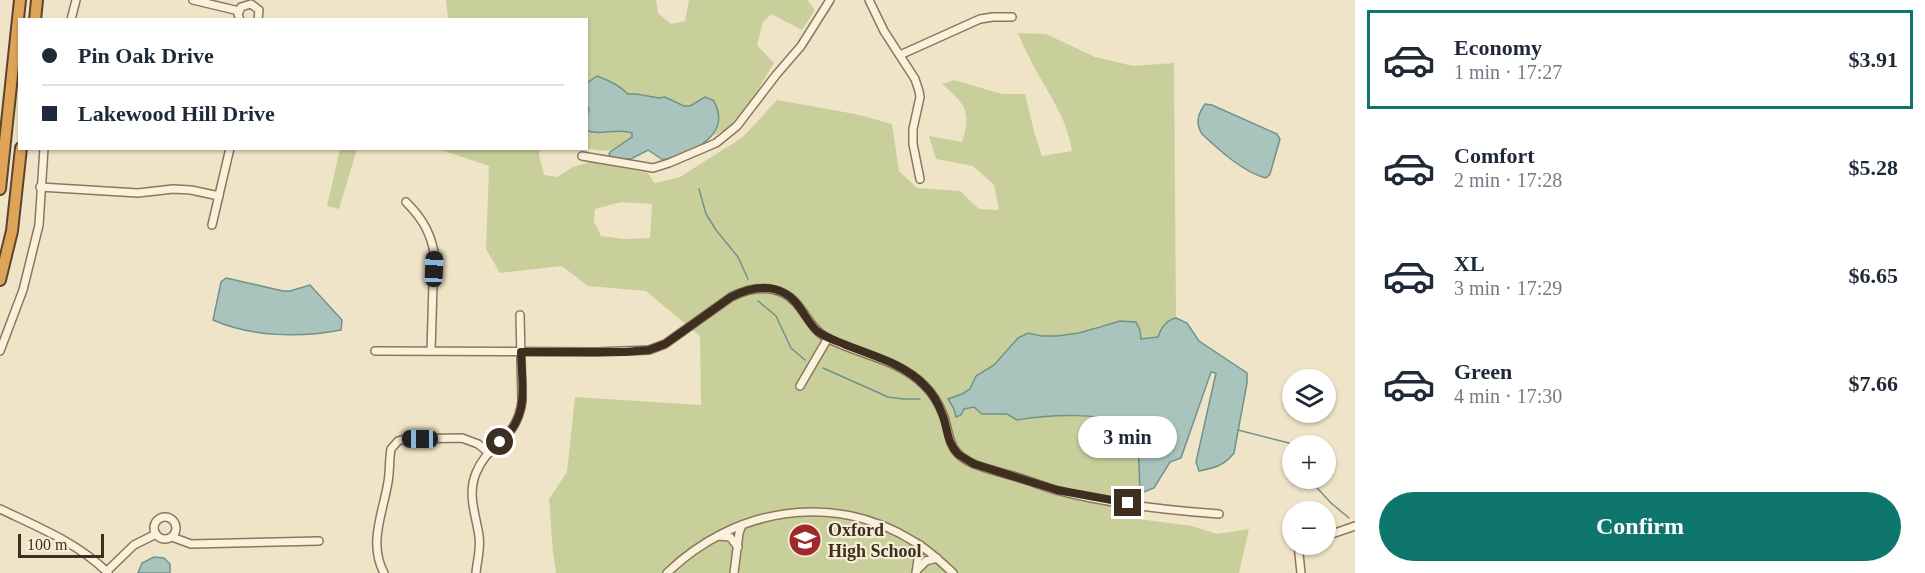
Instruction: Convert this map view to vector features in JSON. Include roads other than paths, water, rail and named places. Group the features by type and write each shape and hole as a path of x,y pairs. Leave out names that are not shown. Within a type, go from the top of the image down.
{"highway":[{"path":"18,18 19,0"},
{"path":"35,18 38,0"},
{"path":"0,189 18,22"},
{"path":"0,280 12,231 21,150"}],"street":[{"path":"72,18 76,0"},
{"path":"193,0 239,10"},
{"path":"582,156 653,168 716,143 737,126 801,46 830,0"},
{"path":"869,0 884,31 915,79 920,91 913,129 913,144 920,179"},
{"path":"240,18 239,10 243,5 254,5 259,10 258,18"},
{"path":"900,55 980,20 1012,17"},
{"path":"0,351 23,290 39,225 44,150"},
{"path":"212,225 230,150"},
{"path":"40,187 138,194 172,189 191,190 219,196"},
{"path":"406,202 425,224 432,238 434,252 431,351"},
{"path":"375,351 625,352 649,350 665,344 743,291 758,288 772,289 785,294 796,303 817,331 828,338 892,364 925,385 937,401 953,448 974,464 1057,490 1088,497 1173,511 1219,514"},
{"path":"476,573 479,536 472,501 473,485 476,471 489,453 509,434 521,412 520,315"},
{"path":"800,386 828,338"},
{"path":"384,573 377,554 377,533 388,484 391,449 394,445 405,439 462,438 478,444 489,453"},
{"path":"0,509 72,544 89,555 105,572 134,545 156,534"},
{"path":"667,573 682,559 717,536 742,525 782,514 829,513 874,522 897,532 920,545 953,573"},
{"path":"167,517 173,520 176,527 172,537 165,540 156,534 156,523 160,519 167,517"},
{"path":"734,573 742,525"},
{"path":"1336,533 1355,526"},
{"path":"717,536 730,537 738,547"},
{"path":"172,537 191,544 319,541"},
{"path":"917,572 920,545"},
{"path":"1299,555 1301,573"},
{"path":"917,572 926,561 937,558"}],"water":[{"path":"597,76 613,83 628,94 665,97 684,106 690,106 705,97 713,100 718,112 718,123 714,133 697,148 674,157 663,160 648,150 631,159 612,158 610,152 632,137 632,133 588,131 588,82"},
{"path":"1205,104 1277,134 1280,139 1270,174 1266,178 1240,166 1202,134 1198,119"},
{"path":"226,278 283,291 310,285 342,320 341,330 292,335 260,333 213,320 221,282"},
{"path":"1176,318 1187,323 1199,341 1247,373 1247,383 1234,453 1222,464 1199,471 1196,462 1216,373 1211,372 1181,458 1170,462 1154,488 1144,492 1140,490 1135,435 1123,424 1111,419 1077,416 1017,420 1007,414 982,414 974,407 964,409 961,415 956,417 948,399 970,389 976,376 994,365 1018,338 1028,333 1057,336 1079,333 1120,321 1136,322 1141,339 1158,337 1164,325"},
{"path":"154,557 164,558 170,564 170,573 138,573 142,563"}],"waterway":[{"path":"699,189 706,214 738,257 748,279"},
{"path":"758,301 776,316 791,348 805,360"},
{"path":"823,368 888,397 920,399"},
{"path":"1238,430 1282,441"},
{"path":"1318,489 1349,518"}],"place":[{"name":"Oxford High School","path":"805,540"}]}
